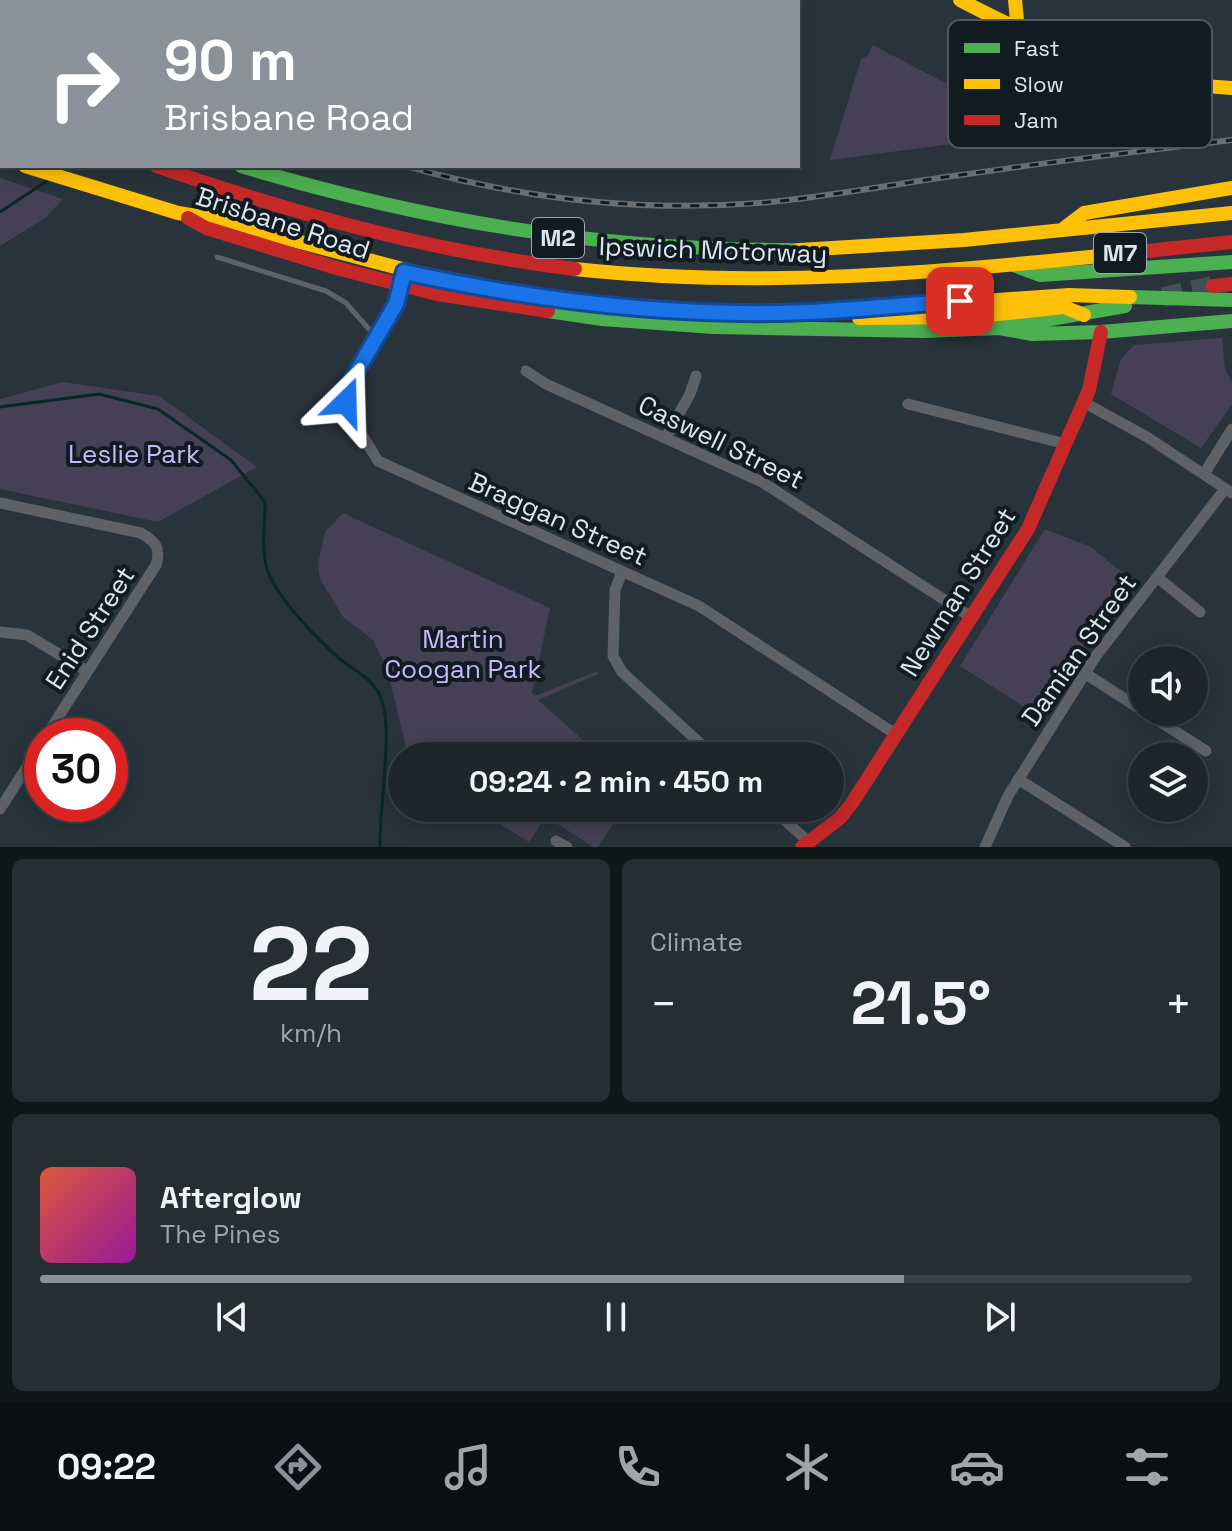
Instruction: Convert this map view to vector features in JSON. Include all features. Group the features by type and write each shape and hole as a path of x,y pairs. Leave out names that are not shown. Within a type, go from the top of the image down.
{"main road":[{"path":"1015,0 1017,20"},
{"path":"973,3 1000,20"},
{"path":"1212,86 1232,88"},
{"name":"Brisbane Road","path":"31,168 178,213 209,218 403,278 508,306 645,323 924,331 999,328 1032,334 1101,332 1232,321"},
{"name":"Ipswich Motorway","path":"163,168 285,210 382,236 546,266 650,275 780,279 1009,264 1232,242"},
{"name":"Ipswich Motorway","path":"248,168 332,193 432,217 527,234 642,247 841,249 1232,213"},
{"name":"M2","path":"1063,229 1084,213 1232,188"},
{"name":"M2","path":"1009,264 1040,275 1232,262"},
{"name":"Brisbane Road","path":"403,278 609,306 728,313 830,312 1069,295 1232,300"},
{"path":"1213,286 1232,284"},
{"path":"999,328 1125,306"},
{"path":"830,312 843,317 923,319 1064,307 1085,315 1101,332 1112,325 1130,321 1232,314"},
{"name":"Newman Street","path":"806,845 840,818 852,803 1028,529 1085,403 1099,362 1101,332"}],"street":[{"name":"Braggan Street","path":"403,278 396,304 348,386 346,402 350,415 378,461 699,606 897,735"},
{"name":"Caswell Street","path":"526,371 546,384 762,482 971,617"},
{"path":"666,437 690,394 696,376"},
{"path":"1085,403 1101,410 1228,491"},
{"path":"908,404 1066,444"},
{"path":"1204,474 1232,429"},
{"name":"Damian Street","path":"985,847 1018,779 1106,641 1228,491"},
{"name":"Enid Street","path":"0,503 141,533 154,541 160,552 156,565 57,718"},
{"path":"622,572 615,590 613,656 622,672 699,742"},
{"path":"1157,577 1200,612"},
{"path":"0,632 27,635 87,671"},
{"path":"1086,674 1128,701"},
{"path":"1167,726 1192,742"},
{"path":"0,809 24,771"},
{"path":"1018,779 1125,847"},
{"path":"784,822 806,845"}],"lane":[{"path":"217,257 326,291 346,303 376,338"}],"green space":[{"path":"873,45 948,84 948,144 830,160 861,59 867,56"},
{"path":"0,178 63,199 45,218 0,246"},
{"path":"1222,338 1225,370 1232,382 1232,404 1201,448 1111,394 1121,359 1134,345"},
{"name":"Leslie Park","path":"63,382 159,396 257,467 158,522 0,489 0,399"},
{"name":"Martin Coogan Park","path":"343,513 550,608 532,693 535,696 597,671 598,674 538,700 585,742 405,742 387,668 373,640 343,617 320,579 318,564 325,532"},
{"path":"1045,529 1091,547 1132,581 1093,633 1039,716 960,666"},
{"path":"497,822 542,822 529,842"},
{"path":"555,822 614,822 598,847 593,847"}],"waterway":[{"path":"63,171 68,168"},
{"path":"0,212 50,179"},
{"path":"0,407 99,394 158,409 231,460 265,502 265,561 279,592 320,641 370,681 379,693 386,732 380,847"}],"tunnel":[{"path":"1163,297 1213,286"}],"railway":[{"path":"1212,143 1232,140"},
{"path":"414,168 537,195 625,204 714,205 811,197 1169,148"}],"traffic: fast":[{"path":"248,168 379,203 517,229 656,245 799,250"},
{"path":"1016,266 1040,275 1232,262"},
{"path":"1130,297 1232,300"},
{"path":"999,328 1125,306"},
{"path":"548,311 602,319 713,327 924,331 999,328 1032,334 1101,332 1232,321"}],"traffic: slow":[{"path":"960,0 1000,20"},
{"path":"1015,0 1017,20"},
{"path":"1212,86 1232,88"},
{"path":"32,168 178,213 209,218 414,272"},
{"path":"1063,229 1084,213 1232,188"},
{"path":"799,250 964,240 1232,213"},
{"path":"575,269 643,275 779,278 915,272 1119,254"},
{"path":"735,313 830,312 1069,295 1130,297"},
{"path":"859,318 971,317 1064,307 1084,315"}],"traffic: jam":[{"path":"162,168 362,229 467,252 575,269"},
{"path":"188,218 206,228 340,269 437,294 548,311"},
{"path":"1119,254 1232,242"},
{"path":"414,272 568,301 735,313"},
{"path":"1213,286 1232,284"},
{"path":"802,847 840,818 852,803 1028,529 1089,390 1101,332"}],"route":[{"path":"346,402 348,386 396,304 404,272 568,301 693,312 830,312 960,301"}]}
